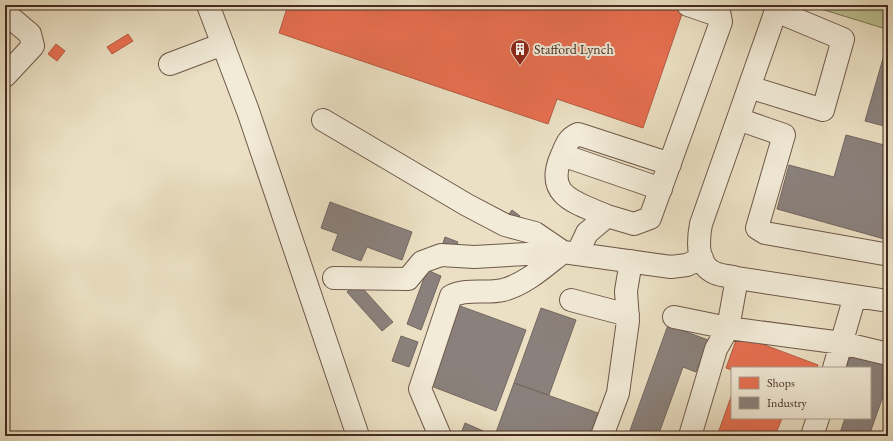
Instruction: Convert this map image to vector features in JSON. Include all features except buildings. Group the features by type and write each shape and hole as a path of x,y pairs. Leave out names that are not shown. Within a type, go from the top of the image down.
{"street":[{"path":"208,5 248,111 358,436"},
{"path":"670,164 578,134 569,139 556,169 556,184 565,197 607,216 634,224 650,218 661,189 670,164 721,22 720,16 688,5"},
{"path":"749,87 823,110 843,39 777,8 749,87 701,224 698,241 702,258 714,273 737,278 888,301"},
{"path":"5,13 30,34 33,46 5,76"},
{"path":"170,64 223,44"},
{"path":"738,119 784,135 757,228 765,233 884,254"},
{"path":"323,120 467,205 505,225 535,233 570,253"},
{"path":"562,155 661,189"},
{"path":"440,436 420,390 452,296 461,291 501,290 512,287 532,277 570,253 587,233 607,216"},
{"path":"334,278 408,279 422,262 441,255 474,257 570,253 671,267 687,265 702,258"},
{"path":"602,436 618,393 628,315 626,291 631,261"},
{"path":"690,436 716,349 728,328 737,278"},
{"path":"834,367 855,296"},
{"path":"571,300 628,315"},
{"path":"674,317 728,328 842,343 888,354"},
{"path":"812,436 818,419"}],"green space":[{"path":"808,5 884,5 888,7 886,29"}],"place":[{"name":"Stafford Lynch","path":"520,66"}]}
